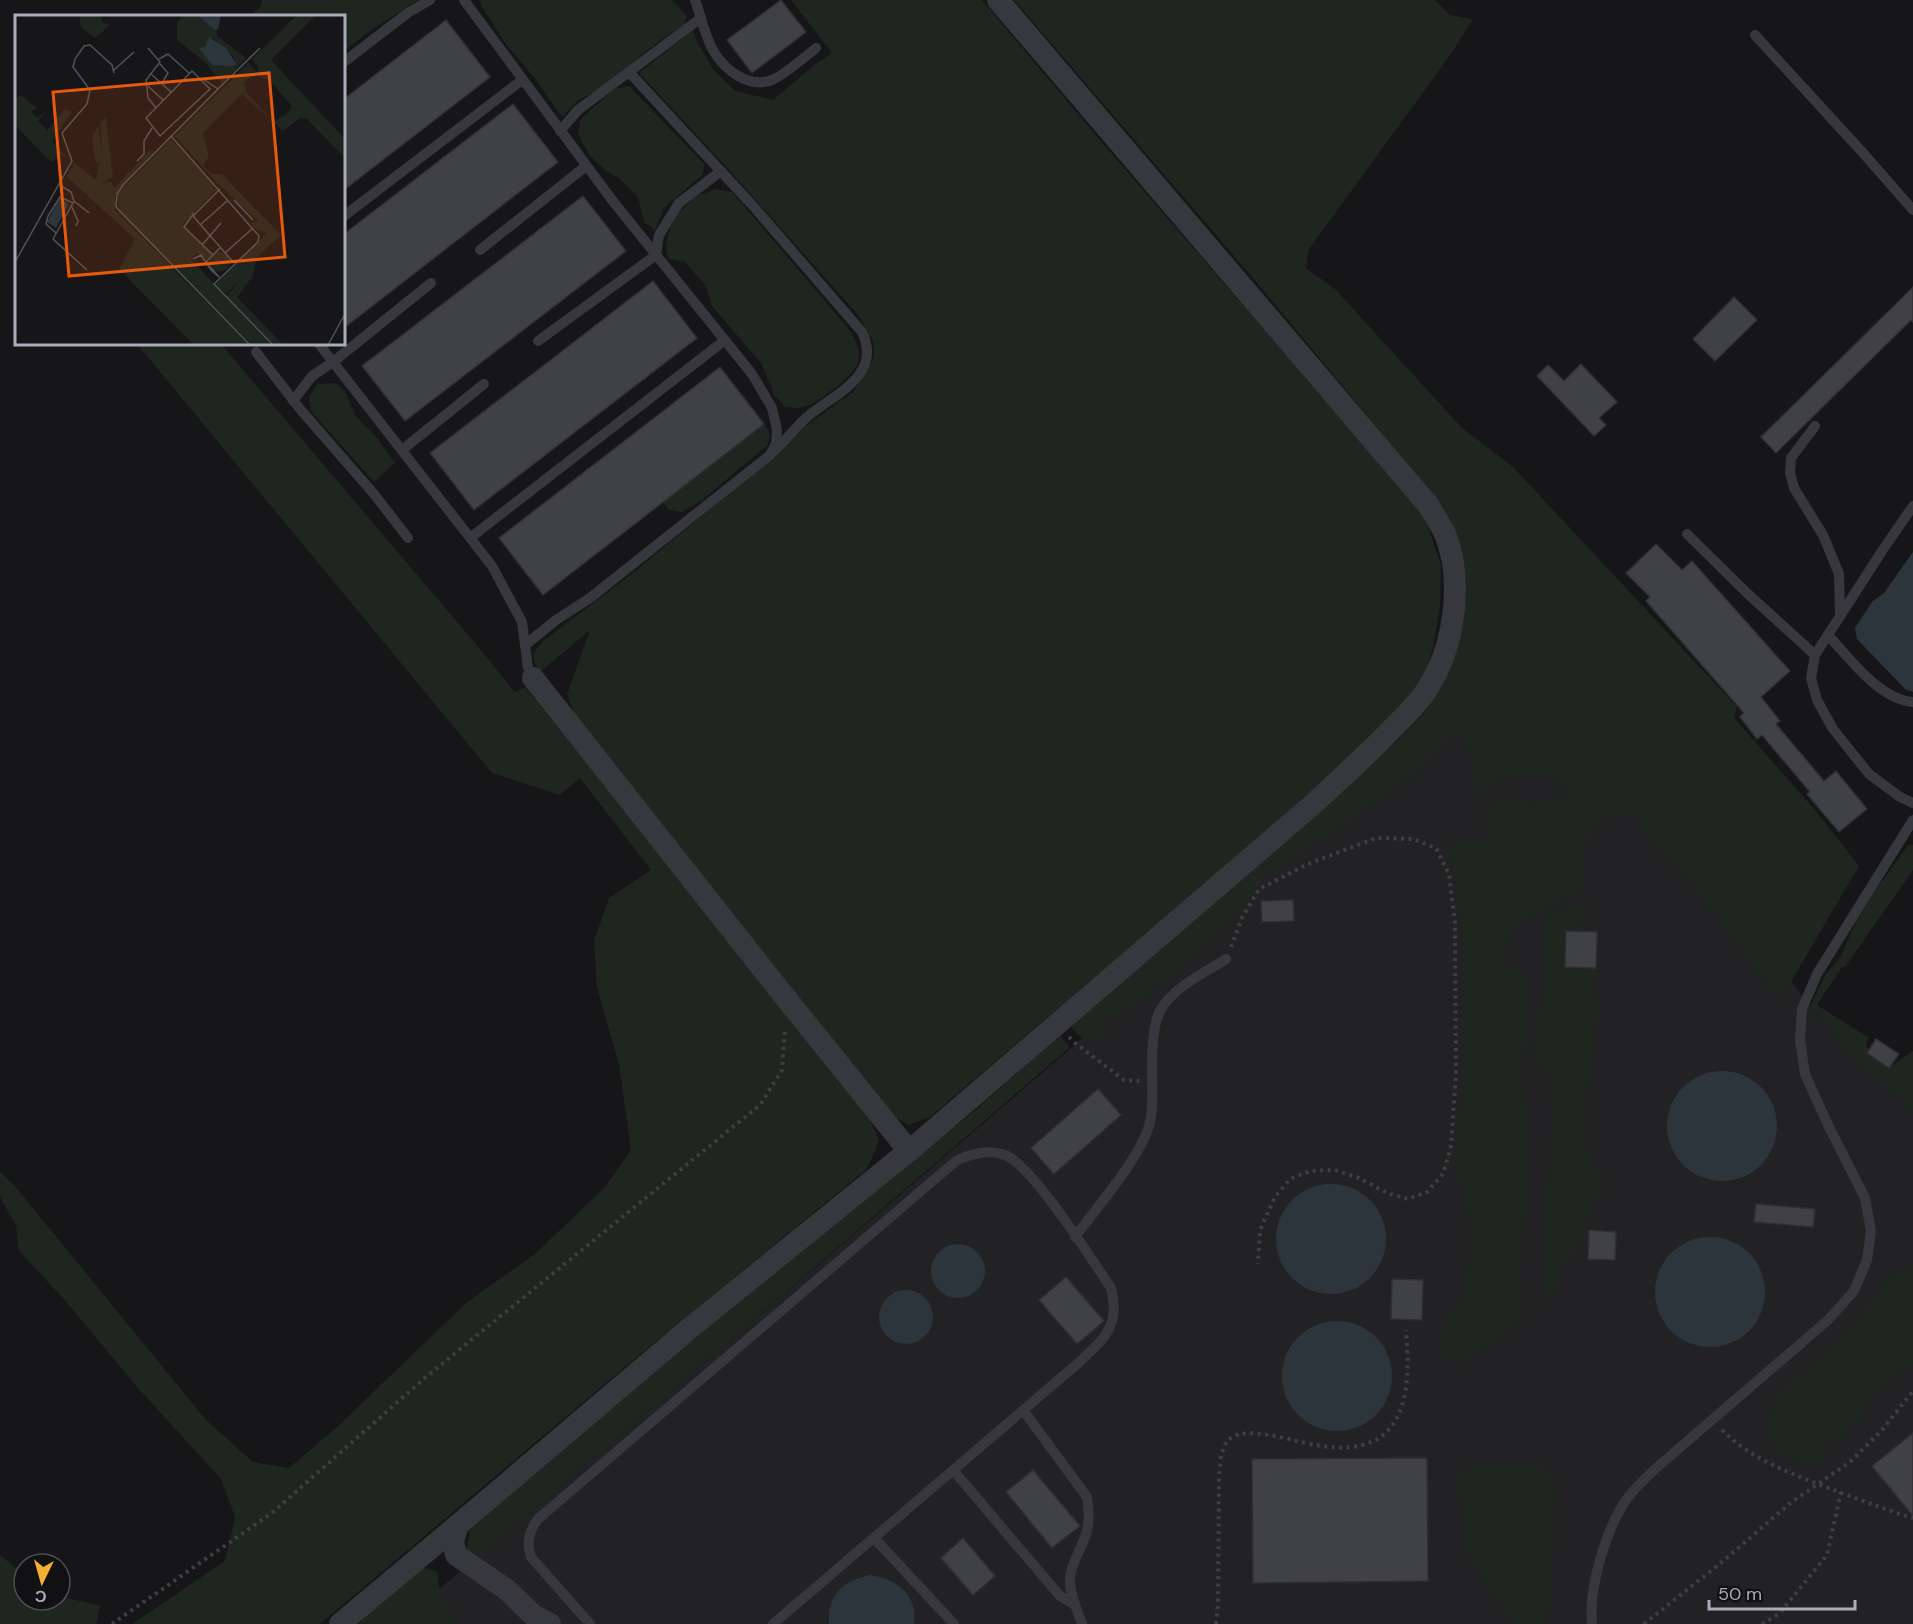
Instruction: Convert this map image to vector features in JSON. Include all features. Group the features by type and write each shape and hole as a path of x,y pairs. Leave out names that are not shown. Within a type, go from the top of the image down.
{"street":[{"path":"340,1624 690,1328 909,1151 1311,806 1368,754 1412,709 1432,681 1445,650 1453,620 1453,567 1445,536 1429,506 998,0"},
{"path":"533,678 909,1151"},
{"path":"458,1525 453,1541 456,1555 506,1589 533,1616 550,1624"}],"lane":[{"path":"345,61 409,12 430,0"},
{"path":"464,0 586,166 752,374 772,408 777,430 776,444 770,455"},
{"path":"686,0 701,18"},
{"path":"695,0 713,51 738,76 758,83 772,80 816,48"},
{"path":"560,131 578,110 701,18"},
{"path":"1755,35 1913,210"},
{"path":"525,645 556,620 590,598 770,455 806,418 850,387 863,367 868,354 867,342 862,332 721,171 629,72"},
{"path":"345,215 522,80"},
{"path":"480,250 586,166"},
{"path":"538,341 656,255 659,235 679,203 721,171"},
{"path":"293,401 312,376 333,362 430,283"},
{"path":"470,538 725,340"},
{"path":"320,345 492,566 522,622 528,668 533,678"},
{"path":"256,352 293,401 374,494 408,538"},
{"path":"402,450 484,384"},
{"path":"1815,426 1791,458 1790,473 1794,488 1823,535 1839,574 1840,616"},
{"path":"1913,506 1815,655 1811,678 1817,700 1833,729 1869,774 1900,797 1913,803"},
{"path":"1687,534 1815,655"},
{"path":"1827,635 1880,690 1902,701 1913,702"},
{"path":"1592,1624 1590,1612 1595,1579 1609,1533 1628,1497 1655,1469 1828,1320 1854,1291 1867,1260 1871,1231 1864,1198 1805,1074 1800,1040 1802,1009 1817,974 1913,821"},
{"path":"1075,1237 1133,1158 1149,1127 1152,1106 1154,1032 1161,1009 1178,990 1226,958"},
{"path":"590,1624 531,1557 527,1545 531,1528 538,1519 956,1161 970,1154 988,1152 1005,1155 1027,1173 1053,1204 1111,1288 1115,1304 1113,1322 1091,1351 773,1624"},
{"path":"1023,1410 1087,1497 1090,1513 1087,1532 1075,1560 1070,1582 1082,1624"},
{"path":"953,1470 1060,1596 1075,1605"},
{"path":"874,1538 953,1624"}],"path":[{"path":"1226,958 1242,918 1259,889 1308,864 1376,838 1413,839 1436,848 1449,874 1455,922 1456,1074 1451,1146 1443,1174 1427,1192 1408,1199 1387,1193 1359,1178 1335,1170 1310,1171 1290,1179 1275,1197 1260,1230 1258,1264"},
{"path":"112,1624 272,1513 427,1376 760,1106 782,1070 785,1043 785,997"},
{"path":"1057,1023 1075,1043 1124,1080 1152,1082"},
{"path":"1216,1624 1219,1478 1221,1455 1227,1440 1240,1434 1262,1434 1324,1446 1348,1448 1368,1445 1384,1436 1396,1420 1404,1402 1408,1354 1406,1330"},
{"path":"1644,1624 1722,1562 1789,1504 1850,1462 1882,1430 1913,1391"},
{"path":"1713,1420 1737,1444 1765,1462 1913,1518"},
{"path":"1762,1624 1779,1614 1827,1555 1841,1492"}],"shaded area":[{"path":"262,0 418,0 374,28 345,50 345,23 348,20 345,22 345,15 250,15 260,7"},
{"path":"480,0 672,0 687,16 684,25 658,42 601,88 577,101 562,117 534,77 508,47 482,7"},
{"path":"791,0 982,0 1099,139 1423,513 1441,565 1440,606 1433,648 1422,687 1355,756 930,1117 909,1125 891,1115 576,718 567,694 590,630 540,672 534,659 543,641 629,576 776,455 807,425 853,392 869,369 874,356 873,341 859,316 639,73 693,30 712,68 735,91 773,100 832,53"},
{"path":"1014,0 1435,0 1450,15 1472,19 1451,54 1309,249 1306,268 1335,289 1462,428 1512,466 1737,707 1734,718 1815,810 1859,866 1782,997 1771,992 1702,897 1631,816 1603,817 1581,849 1581,891 1541,909 1510,935 1505,960 1528,979 1530,1021 1521,1078 1528,1120 1527,1193 1520,1271 1522,1321 1463,1364 1440,1356 1439,1328 1463,1298 1471,1240 1465,1192 1452,1170 1462,1090 1463,968 1458,898 1448,843 1485,839 1485,813 1500,796 1532,804 1567,794 1554,774 1497,781 1476,799 1471,754 1456,730 1416,773 1337,830 1267,876 1236,916 1145,999 1108,1020 1103,1039 1082,1039 1070,1026 1230,884 1395,743 1424,713 1447,676 1463,623 1433,495 1253,278"},
{"path":"629,86 705,165 702,175 664,208 655,230 644,222 638,197 620,179 606,171 590,156 578,134 580,120 614,89"},
{"path":"716,189 732,192 848,328 857,344 859,358 855,369 836,387 806,406 785,407 775,396 761,363 713,307 705,285 685,262 669,259 668,235 676,218 693,199"},
{"path":"138,345 222,345 515,692 525,687 531,694 869,1117 879,1141 867,1169 631,1362 320,1624 132,1624 225,1561 235,1517 221,1479 137,1387 63,1298 19,1251 16,1226 0,1197 0,1172 14,1185 206,1420 253,1462 289,1468 337,1427 466,1303 536,1253 606,1186 631,1150 619,1065 597,987 594,940 609,898 651,870 580,778 560,795 492,773"},
{"path":"335,383 345,391 355,415 377,438 395,463 374,482 311,411 309,397 317,384"},
{"path":"765,424 770,435 768,445 702,500 682,512 669,510 663,502"},
{"path":"1913,552 1913,692 1906,690 1857,639 1855,628 1872,602 1884,593"},
{"path":"1541,649 1812,1009 1913,1093 1913,1624 394,1624 444,1585 1069,1050 1367,780"},
{"path":"1909,844 1913,845 1913,870 1817,1005 1869,1038 1866,1043 1867,1048 1894,1064 1913,1051 1913,1112 1836,1041 1839,1036 1810,1007 1824,977 1841,956 1870,898"},
{"path":"1581,899 1590,910 1575,930 1565,930 1564,968 1594,968 1598,1012 1594,1053 1586,1094 1585,1145 1604,1182 1575,1254 1557,1267 1557,1289 1547,1305 1542,1236 1552,1128 1550,1079 1532,1052 1545,966 1545,919"},
{"path":"1060,1035 1070,1047 475,1560 466,1551 470,1529 737,1302 979,1107"},
{"path":"1722,1071 1743,1075 1761,1087 1773,1105 1777,1126 1773,1147 1761,1165 1743,1177 1722,1181 1701,1177 1683,1165 1671,1147 1667,1126 1671,1105 1683,1087 1701,1075"},
{"path":"1331,1184 1352,1188 1370,1200 1382,1218 1386,1239 1382,1260 1370,1278 1352,1290 1331,1294 1310,1290 1292,1278 1280,1260 1276,1239 1280,1218 1292,1200 1310,1188"},
{"path":"1710,1237 1731,1241 1749,1253 1761,1271 1765,1292 1761,1313 1749,1331 1731,1343 1710,1347 1689,1343 1671,1331 1659,1313 1655,1292 1659,1271 1671,1253 1689,1241"},
{"path":"958,1244 968,1246 977,1252 983,1261 985,1271 983,1281 977,1290 968,1296 958,1298 948,1296 939,1290 933,1281 931,1271 933,1261 939,1252 948,1246"},
{"path":"1913,1266 1913,1364 1873,1393 1865,1411 1843,1437 1828,1444 1823,1463 1802,1463 1778,1454 1766,1437 1775,1396 1831,1349 1860,1317 1884,1282"},
{"path":"906,1290 916,1292 925,1298 931,1307 933,1317 931,1327 925,1336 916,1342 906,1344 896,1342 887,1336 881,1327 879,1317 881,1307 887,1298 896,1292"},
{"path":"1337,1321 1358,1325 1376,1337 1388,1355 1392,1376 1388,1397 1376,1415 1358,1427 1337,1431 1316,1427 1298,1415 1286,1397 1282,1376 1286,1355 1298,1337 1316,1325"},
{"path":"1484,1461 1543,1466 1557,1487 1548,1624 1519,1624 1507,1617 1505,1608 1478,1574 1467,1553 1456,1473"},
{"path":"0,1555 12,1565 12,1612 72,1612 72,1599 100,1606 96,1624 0,1624"},
{"path":"420,1567 437,1571 439,1588 455,1624 359,1624 384,1597"},
{"path":"869,1575 888,1580 903,1589 912,1604 914,1624 829,1624 831,1605 838,1591 844,1585"}],"building":[{"path":"781,0 806,32 752,73 727,40"},
{"path":"446,20 490,77 345,189 345,98"},
{"path":"513,104 558,162 345,327 345,233"},
{"path":"583,196 626,251 405,421 362,366"},
{"path":"653,281 697,338 474,510 430,453"},
{"path":"1913,287 1913,322 1911,320 1776,453 1761,437"},
{"path":"1734,297 1757,320 1715,361 1693,339"},
{"path":"1581,364 1617,402 1599,418 1606,425 1594,436 1537,376 1548,365 1564,381"},
{"path":"720,367 764,424 543,595 499,538"},
{"path":"1656,544 1682,570 1692,561 1790,671 1761,697 1780,721 1776,724 1824,781 1836,771 1867,809 1839,832 1807,794 1810,792 1762,735 1757,739 1740,717 1744,713 1646,601 1650,597 1626,573"},
{"path":"1293,900 1294,921 1262,922 1261,901"},
{"path":"1566,931 1597,932 1596,968 1565,967"},
{"path":"1876,1039 1899,1054 1889,1068 1867,1053"},
{"path":"1098,1089 1121,1115 1054,1174 1031,1148"},
{"path":"1756,1204 1815,1209 1813,1227 1754,1222"},
{"path":"1589,1230 1616,1232 1615,1260 1588,1259"},
{"path":"1066,1277 1104,1321 1077,1344 1039,1300"},
{"path":"1392,1279 1423,1280 1422,1320 1391,1319"},
{"path":"1913,1433 1913,1516 1872,1466"},
{"path":"1427,1458 1428,1581 1253,1583 1252,1459"},
{"path":"1033,1470 1080,1526 1052,1548 1006,1492"},
{"path":"963,1538 995,1576 973,1595 941,1558"}]}
